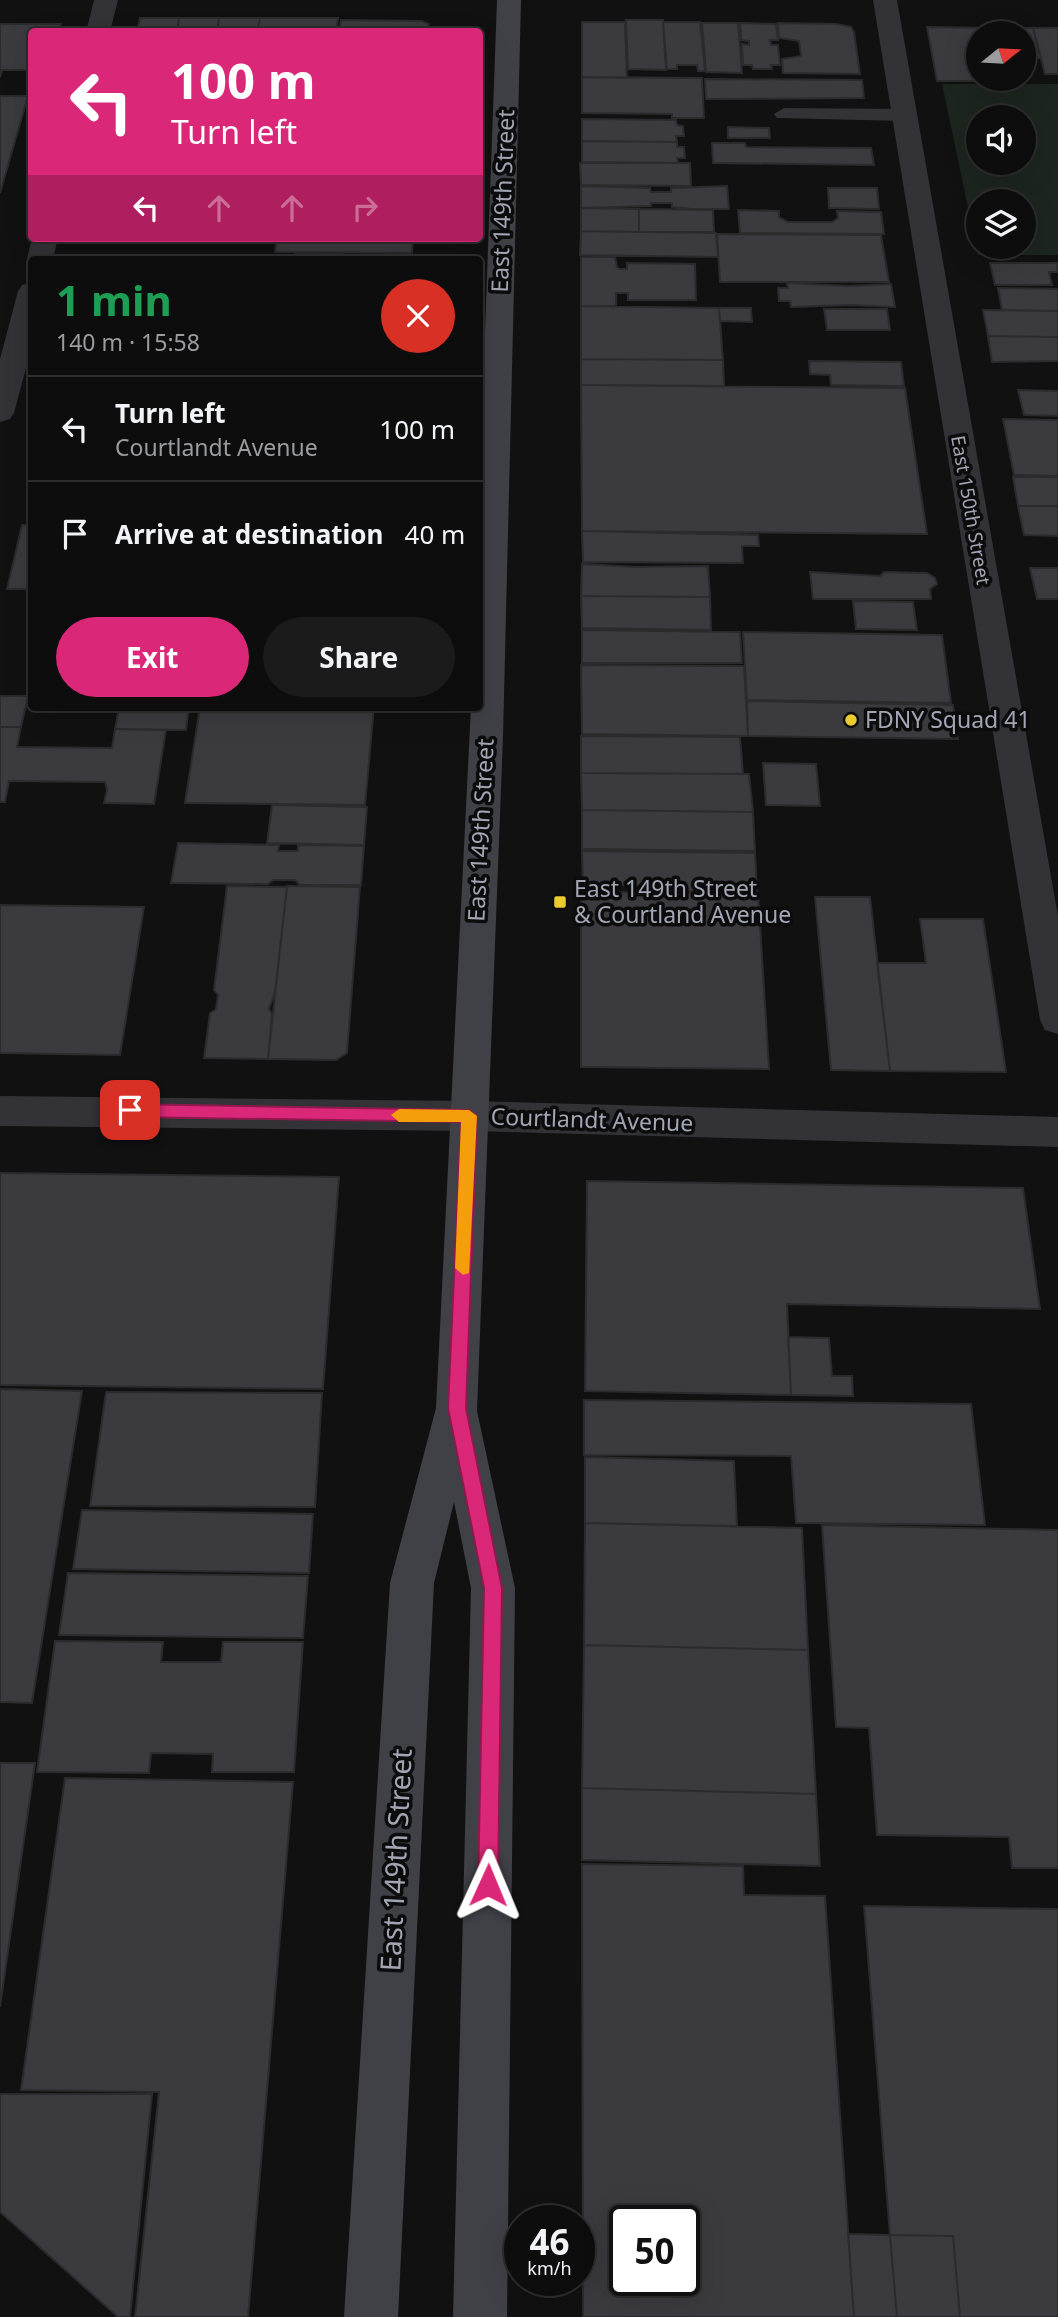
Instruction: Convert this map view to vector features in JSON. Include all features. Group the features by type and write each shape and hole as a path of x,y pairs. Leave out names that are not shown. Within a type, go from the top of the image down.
{"main road":[{"name":"East 149th Street","path":"370,2317 412,1583 457,1408 486,737 509,0"},
{"name":"East 149th Street","path":"457,1408 493,1588 480,2317"}],"street":[{"path":"99,28 106,0"},
{"name":"East 150th Street","path":"885,0 1058,1020"},
{"path":"0,413 28,306"},
{"name":"Courtlandt Avenue","path":"0,1111 469,1116 1058,1132"}],"lane":[{"path":"783,114 904,115"}],"shaded area":[{"path":"942,84 966,84 966,91 1036,91 1036,84 1058,84 1058,255 1036,255 1036,189 966,189 966,198"}],"building":[{"path":"140,18 179,18 178,28 138,28"},
{"path":"179,18 219,18 218,28 178,28"},
{"path":"219,18 260,18 258,28 218,28"},
{"path":"260,18 338,18 337,28 258,28"},
{"path":"341,20 422,21 429,24 428,28 340,28"},
{"path":"626,20 663,20 666,70 628,69"},
{"path":"582,22 625,22 627,78 582,77"},
{"path":"663,22 700,22 705,71 698,71 697,65 677,65 677,69 667,69"},
{"path":"702,23 738,23 742,73 706,72"},
{"path":"740,23 776,24 778,40 770,40 771,45 778,45 780,65 771,65 772,69 753,69 752,65 743,65 742,44 749,45 749,41 741,40"},
{"path":"778,23 837,24 851,27 860,74 783,73 782,59 801,56 799,41 779,38"},
{"path":"0,24 61,24 60,28 28,28 28,70 2,70 0,77"},
{"path":"927,27 966,28 966,81 937,81"},
{"path":"1036,28 1058,28 1058,74 1045,74 1036,40"},
{"path":"1036,39 1041,58 1036,58"},
{"path":"582,77 702,78 704,118 672,118 672,114 582,113"},
{"path":"705,79 862,80 864,98 706,99"},
{"path":"0,96 28,96 0,193"},
{"path":"582,119 676,120 677,125 683,126 684,136 676,136 677,142 582,141"},
{"path":"728,127 769,128 770,138 728,138"},
{"path":"582,141 677,142 677,147 684,147 685,158 677,158 678,163 582,162"},
{"path":"712,143 745,143 746,147 871,148 874,165 713,163"},
{"path":"580,163 690,163 691,186 581,185"},
{"path":"581,186 650,188 651,192 671,192 671,188 727,186 729,209 672,207 672,203 581,208"},
{"path":"828,188 877,188 879,209 829,208"},
{"path":"581,208 639,209 639,232 581,231"},
{"path":"639,209 713,210 714,232 639,232"},
{"path":"738,210 779,211 779,217 788,222 832,222 838,218 837,211 881,212 884,234 740,233"},
{"path":"581,231 716,233 718,257 580,255"},
{"path":"717,234 881,235 889,282 720,282"},
{"path":"276,242 413,242 412,253 275,252"},
{"path":"295,253 331,253 353,256 295,256"},
{"path":"374,254 411,254 411,256"},
{"path":"581,257 615,257 620,269 627,269 627,263 695,264 696,300 628,300 628,293 616,293 616,306 581,306"},
{"path":"990,263 1057,263 1058,272 1049,272 1052,285 995,285"},
{"path":"787,283 849,286 891,284 895,307 791,307 790,301 779,301 778,288 788,288"},
{"path":"998,288 1058,289 1058,311 1002,310"},
{"path":"581,306 719,308 723,360 581,359"},
{"path":"719,308 751,308 752,322 720,321"},
{"path":"824,309 887,309 890,330 827,330"},
{"path":"983,310 1058,311 1058,337 988,336"},
{"path":"988,336 1058,337 1058,361 992,362"},
{"path":"581,359 723,360 724,386 581,385"},
{"path":"809,361 901,362 904,386 831,385 830,375 810,374"},
{"path":"581,385 905,388 927,534 582,531"},
{"path":"1018,390 1058,391 1058,416 1024,415"},
{"path":"1003,419 1058,420 1058,476 1014,475"},
{"path":"1013,477 1058,477 1058,506 1018,506"},
{"path":"1018,506 1058,506 1058,536 1024,535"},
{"path":"22,525 28,525 28,589 7,589"},
{"path":"582,531 758,535 759,546 742,546 743,563 583,562"},
{"path":"582,564 635,567 708,566 710,597 581,596"},
{"path":"1030,568 1058,568 1058,599 1037,599"},
{"path":"810,572 880,576 884,572 927,573 935,578 937,584 930,589 931,599 813,599"},
{"path":"581,596 710,597 711,630 582,628"},
{"path":"853,601 913,602 917,630 856,629"},
{"path":"582,630 740,632 742,663 582,663"},
{"path":"743,632 942,635 951,703 747,700"},
{"path":"581,665 744,666 748,736 582,734"},
{"path":"0,696 28,696 21,727 0,727"},
{"name":"FDNY Squad 41","path":"747,701 953,705 958,739 748,736"},
{"path":"118,711 188,711 186,730 115,729"},
{"path":"199,711 374,711 365,805 185,803"},
{"path":"0,727 21,727 17,747 112,748 115,729 166,730 154,804 104,803 107,790 105,782 9,781 5,802 0,802"},
{"path":"581,736 740,737 743,774 581,773"},
{"path":"763,763 816,764 820,806 766,805"},
{"path":"581,773 749,774 753,812 582,810"},
{"path":"272,805 367,807 364,845 267,843"},
{"path":"582,810 753,812 755,851 582,849"},
{"path":"178,843 279,845 278,851 298,851 298,845 364,846 361,885 300,885 295,880 273,880 268,884 171,883"},
{"path":"582,851 755,853 757,892 687,891 687,886 583,885"},
{"path":"227,886 287,887 275,992 269,1009 272,1014 268,1059 204,1058 210,1013 216,1009 218,995 214,990"},
{"path":"287,886 360,887 347,1053 336,1060 268,1059"},
{"path":"581,892 758,893 769,1069 581,1067"},
{"path":"815,897 870,897 890,1071 831,1070"},
{"path":"0,905 144,907 120,1055 0,1053"},
{"path":"920,919 983,919 1006,1072 890,1071 877,963 926,963"},
{"path":"0,1173 339,1177 323,1389 0,1385"},
{"path":"587,1181 1023,1188 1040,1309 787,1304 791,1395 585,1391"},
{"path":"788,1337 829,1338 832,1376 852,1376 853,1396 791,1395"},
{"path":"0,1389 82,1391 32,1703 0,1702"},
{"path":"106,1392 322,1393 315,1507 90,1506"},
{"path":"584,1400 971,1404 985,1525 796,1523 791,1456 584,1455"},
{"path":"585,1457 734,1461 737,1526 585,1523"},
{"path":"82,1510 313,1514 309,1573 73,1569"},
{"path":"585,1523 802,1528 808,1650 584,1645"},
{"path":"822,1525 1058,1530 1058,1868 1012,1868 1009,1837 877,1835 869,1728 836,1727"},
{"path":"68,1573 308,1576 303,1638 59,1635"},
{"path":"55,1641 163,1642 161,1662 221,1662 223,1642 303,1642 294,1772 212,1772 213,1754 151,1753 149,1773 37,1772"},
{"path":"584,1645 808,1650 816,1794 582,1788"},
{"path":"0,1763 35,1763 0,2007"},
{"path":"65,1778 293,1782 248,2317 135,2317 159,2092 21,2090"},
{"path":"582,1788 816,1794 820,1866 582,1860"},
{"path":"582,1864 743,1866 744,1895 825,1896 854,2317 583,2317 583,2296 595,2296 595,2205 583,2205"},
{"path":"864,1906 1058,1909 1058,2317 960,2317 953,2236 890,2235"},
{"path":"0,2094 152,2094 130,2317 118,2317 0,2212"},
{"path":"848,2234 890,2235 897,2317 854,2317"},
{"path":"890,2235 953,2236 960,2317 897,2317"}],"slow traffic":[{"path":"399,1115 469,1116 463,1268"}],"place":[{"name":"FDNY Squad 41","path":"851,720"},
{"name":"East 149th Street & Courtland Avenue","path":"560,902"}],"route":[{"path":"130,1110 469,1116 457,1408 493,1588 488,1885"}]}
